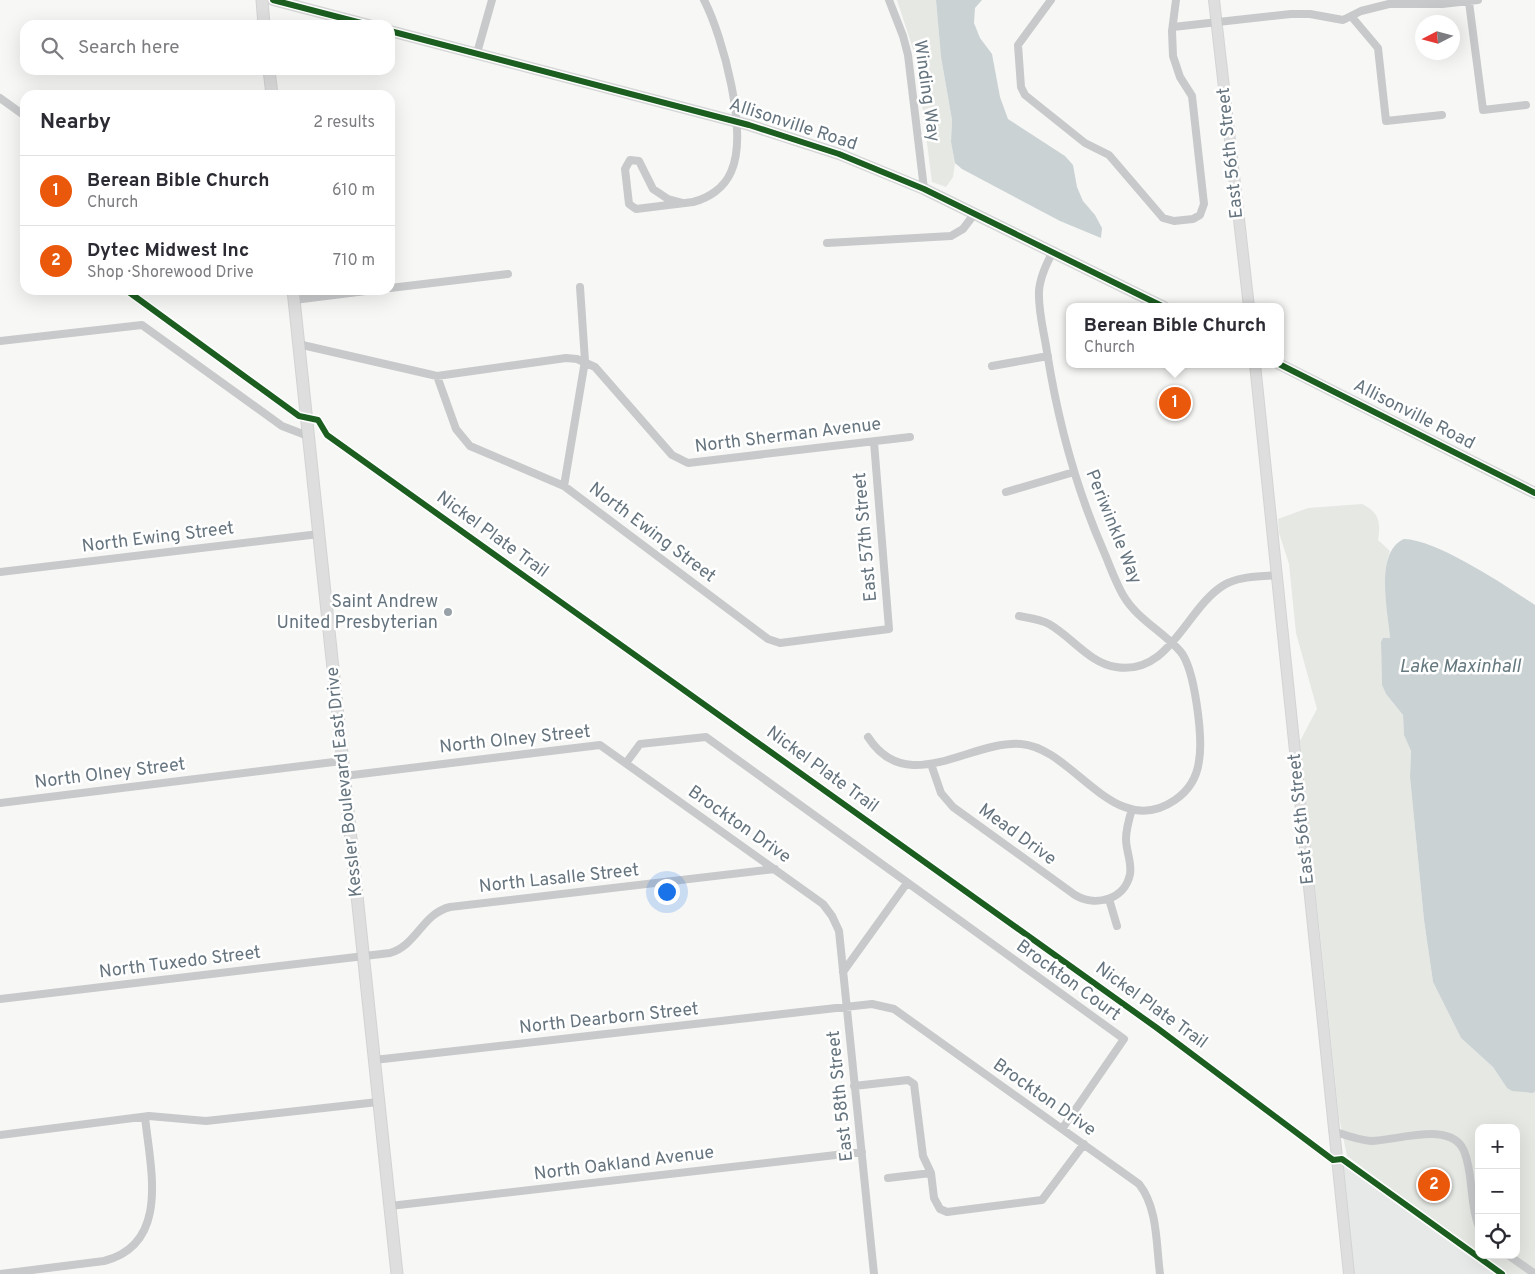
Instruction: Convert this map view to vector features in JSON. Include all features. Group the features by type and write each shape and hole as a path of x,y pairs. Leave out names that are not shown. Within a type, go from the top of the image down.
{"main road":[{"path":"262,0 264,20"},
{"path":"270,75 271,90"},
{"name":"Kessler Boulevard East Drive","path":"293,295 397,1274"}],"street":[{"path":"273,0 349,20"},
{"path":"477,53 492,0"},
{"path":"683,203 668,199 653,189 639,160 633,159 627,163 625,169 629,204 636,209 683,203 710,196 728,178 735,161 735,122 725,52 704,0"},
{"name":"Winding Way","path":"889,0 902,30 908,55 924,188"},
{"path":"1052,0 1018,45 1021,87 1025,95 1085,143 1109,155 1160,216 1170,221 1197,217 1204,204 1192,96 1175,64 1171,42 1176,0"},
{"name":"East 56th Street","path":"1214,0 1249,303"},
{"path":"1173,28 1291,14 1310,14 1343,20 1375,6 1389,4 1442,4 1478,0"},
{"path":"1469,2 1483,110 1526,106"},
{"path":"1351,16 1378,48 1386,122 1442,116"},
{"name":"Allisonville Road","path":"395,32 735,122 840,154 924,188 1156,303"},
{"path":"0,98 20,112"},
{"path":"827,243 951,236 963,229 974,213"},
{"name":"Periwinkle Way","path":"1053,251 1039,290 1058,416 1086,510 1122,593 1134,610 1184,657 1192,674 1200,750 1197,772 1184,793 1172,802 1152,809 1132,809"},
{"path":"395,287 508,274"},
{"path":"564,486 585,361 580,287"},
{"path":"0,341 142,325 282,426 308,436"},
{"path":"298,344 437,376 566,358 585,361"},
{"path":"992,366 1048,356"},
{"name":"North Sherman Avenue","path":"585,361 600,372 672,455 687,463 697,464 910,437"},
{"name":"Allisonville Road","path":"1284,367 1535,494"},
{"name":"East 56th Street","path":"1255,368 1349,1274"},
{"name":"North Ewing Street","path":"437,376 456,429 470,446 564,486 772,641 784,643 889,629"},
{"name":"East 57th Street","path":"874,442 889,629"},
{"path":"1006,492 1074,472"},
{"name":"North Ewing Street","path":"0,572 319,534"},
{"path":"1019,616 1049,624 1096,659 1116,667 1130,668 1145,664 1158,657 1212,595 1224,586 1242,579 1276,575"},
{"name":"Brockton Court","path":"626,763 640,744 706,737 1124,1039 1062,1130"},
{"path":"868,738 877,749 892,760 910,765 931,764 1006,745 1028,745 1046,753 1111,801 1132,809 1126,839 1131,866 1128,879 1123,888 1109,899 1117,926"},
{"name":"North Olney Street","path":"344,776 600,745 626,763"},
{"name":"North Olney Street","path":"0,803 342,761"},
{"name":"Brockton Drive","path":"626,763 776,869 823,904 832,916"},
{"name":"Mead Drive","path":"931,764 936,783 945,799 975,824 1078,897 1095,902 1109,899"},
{"name":"North Lasalle Street","path":"363,955 386,953 400,949 414,938 428,918 450,907 776,869"},
{"path":"843,972 907,883"},
{"name":"East 58th Street","path":"832,916 838,932 843,972 874,1274"},
{"name":"North Tuxedo Street","path":"0,999 363,955"},
{"name":"Brockton Drive","path":"846,1007 878,1004 894,1009 1062,1130 1137,1181 1146,1192 1153,1214 1160,1274"},
{"name":"North Dearborn Street","path":"374,1060 846,1007"},
{"path":"854,1086 912,1081 923,1156 931,1173 935,1201 940,1209 947,1212 1037,1202 1048,1195 1084,1144"},
{"path":"0,1135 145,1117 206,1121 378,1102"},
{"path":"0,1274 104,1261 118,1256 135,1244 145,1229 152,1208 145,1117"},
{"path":"1333,1131 1366,1140 1433,1134 1450,1137 1458,1142 1464,1151 1475,1185 1473,1207 1475,1214"},
{"name":"North Oakland Avenue","path":"390,1206 862,1152"},
{"path":"888,1178 931,1173"},
{"path":"1513,1259 1534,1274"}],"shaded area":[{"path":"897,0 936,0 941,57 952,120 951,142 955,163 953,177 946,187 932,182 916,58"},
{"path":"1362,504 1368,507 1378,518 1378,540 1390,551 1385,583 1390,638 1381,642 1382,685 1386,694 1403,715 1404,735 1411,751 1410,777 1424,920 1433,982 1461,1038 1493,1067 1507,1088 1528,1093 1535,1091 1535,1274 1506,1274 1485,1259 1520,1259 1520,1124 1475,1124 1475,1251 1347,1156 1339,1117 1300,741 1317,709 1296,633 1289,564 1279,533 1278,519 1308,508"},
{"path":"1341,1164 1494,1274 1353,1274"}],"water":[{"path":"936,0 982,0 975,8 974,23 980,38 992,54 1000,97 1008,119 1065,156 1073,165 1077,187 1083,201 1095,215 1102,228 1101,238 1060,221 962,169 955,163 951,142 952,120 941,57"},
{"name":"Lake Maxinhall","path":"1404,539 1418,541 1453,555 1535,605 1535,1091 1533,1093 1512,1091 1507,1088 1493,1067 1461,1038 1433,982 1424,920 1410,777 1411,751 1404,735 1403,715 1386,694 1382,685 1381,642 1383,638 1390,638 1385,583 1386,569 1389,556 1395,546"}],"cycle path":[{"path":"273,0 350,20"},
{"path":"395,32 749,125 839,154 924,189 1156,303"},
{"name":"Nickel Plate Trail","path":"133,295 299,416 318,420 327,435 1157,1028 1333,1160 1342,1159 1502,1274"},
{"path":"1284,367 1535,493"}],"place":[{"name":"Berean Bible Church","path":"1175,403"},
{"name":"Saint Andrew United Presbyterian","path":"448,612"},
{"name":"Dytec Midwest Inc","path":"1434,1185"}]}
